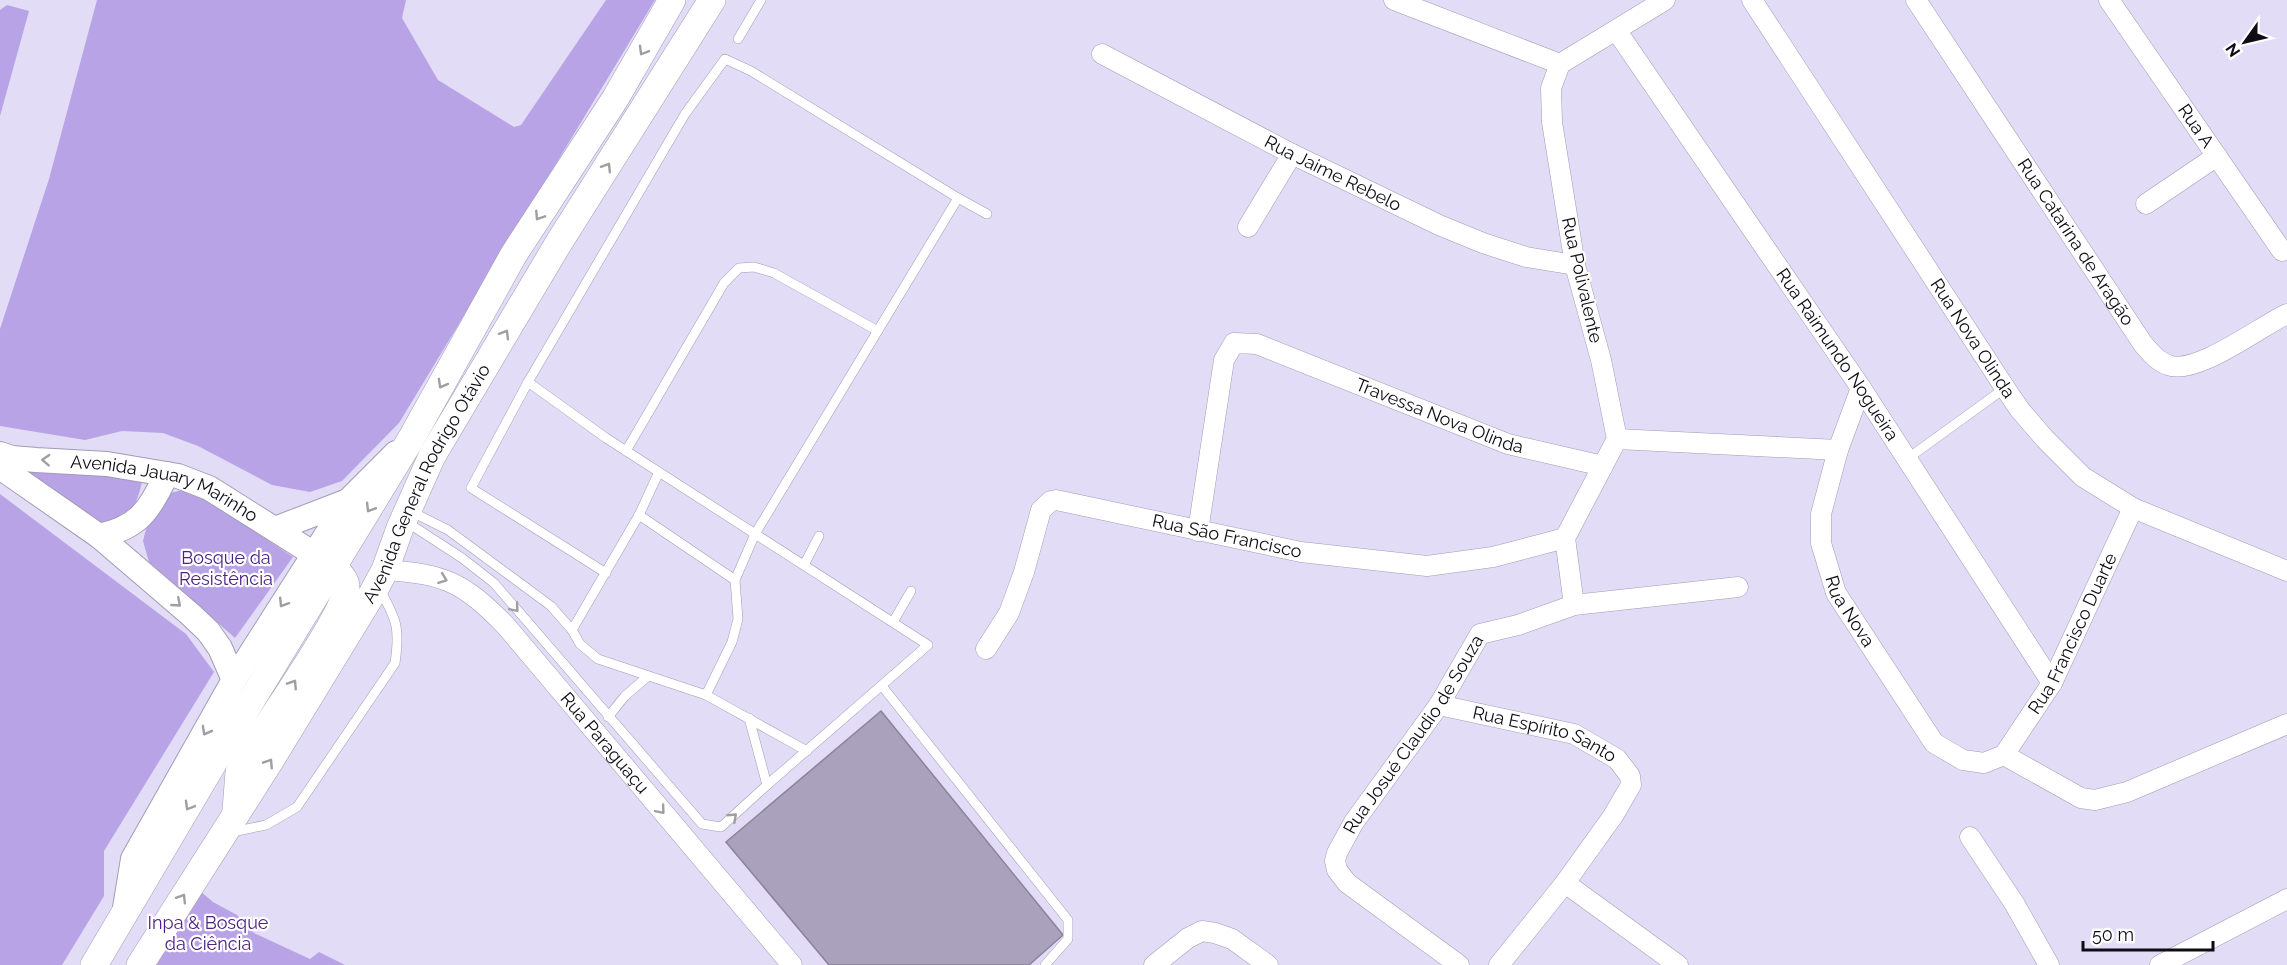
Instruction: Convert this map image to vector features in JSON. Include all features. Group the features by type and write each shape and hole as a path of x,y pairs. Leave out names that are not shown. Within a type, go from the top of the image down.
{"main road":[{"name":"Avenida General Rodrigo Otávio","path":"94,965 218,755 324,561 411,439 514,254 615,99 672,0"},
{"name":"Avenida General Rodrigo Otávio","path":"140,965 270,761 381,577 406,515 438,446 558,244 712,0"},
{"path":"230,822 239,772 247,756 338,613 346,594 344,579 324,561"}],"street":[{"path":"1394,0 1560,64 1665,0"},
{"name":"Rua Nova Olinda","path":"1752,0 2005,388 2045,439 2083,477 2133,508 2287,571"},
{"name":"Rua Catarina de Aragão","path":"1916,0 2143,344 2157,360 2170,366 2184,368 2193,365 2209,359 2287,314"},
{"name":"Rua A","path":"2109,0 2282,251"},
{"name":"Rua Raimundo Nogueira","path":"1616,30 1861,388 2052,683"},
{"name":"Rua Jaime Rebelo","path":"1102,54 1292,154 1439,225 1482,243 1526,257 1575,265"},
{"name":"Rua Polivalente","path":"1560,64 1551,88 1552,122 1575,265 1601,360 1617,440"},
{"path":"1248,227 1292,154"},
{"path":"2146,204 2217,156"},
{"name":"Travessa Nova Olinda","path":"1198,531 1224,360 1234,344 1242,342 1257,344 1508,444 1603,466"},
{"name":"Rua Nova","path":"1861,388 1838,450 1821,514 1821,543 1836,593 1934,743 1963,760 1984,763 2004,755"},
{"name":"Avenida General Rodrigo Otávio","path":"123,919 133,859 234,680 324,561 348,501 411,439"},
{"path":"1574,605 1565,538 1617,440 1838,450"},
{"name":"Avenida Jauary Marinho","path":"0,454 12,458 107,464 189,479 208,488 324,561"},
{"path":"0,467 99,536 208,631 220,648 234,680"},
{"path":"99,536 119,530 139,519 153,501 167,474"},
{"name":"Rua São Francisco","path":"986,649 1009,613 1024,572 1041,510 1051,501 1056,500 1117,511 1198,531 1301,552 1427,566 1493,557 1565,538"},
{"path":"275,529 348,501"},
{"name":"Rua Francisco Duarte","path":"2004,755 2052,683 2133,508"},
{"path":"133,564 139,519"},
{"name":"Rua Paraguaçu","path":"381,577 439,576 462,587 484,603 506,626 792,965"},
{"name":"Rua Josué Claudio de Souza","path":"1459,965 1347,883 1337,870 1335,861 1354,822 1439,705 1480,634 1518,625 1574,605 1738,586"},
{"name":"Rua Espírito Santo","path":"1439,705 1574,734 1617,759 1630,776 1631,785 1613,816 1565,883"},
{"path":"2004,755 2081,798 2095,800 2127,792 2287,724"},
{"path":"1970,837 2014,903 2049,965"},
{"path":"1499,965 1565,883 1678,965"},
{"path":"2160,965 2287,899"},
{"path":"1154,965 1188,938 1202,931 1233,939 1268,965"}],"lane":[{"path":"738,39 761,0"},
{"path":"606,573 471,488 528,382 685,114 725,59 750,71 987,214"},
{"path":"706,695 732,642 738,619 735,580 755,534 958,198"},
{"path":"626,451 724,283 739,268 754,267 774,273 878,331"},
{"path":"406,515 424,532 489,579 702,824 722,827 928,645 626,451 528,382"},
{"path":"1907,459 2005,388"},
{"path":"572,630 639,515 659,472"},
{"path":"406,515 448,530 551,606 572,630 580,644 597,659 706,695 807,751"},
{"path":"639,515 735,580"},
{"path":"804,566 819,536"},
{"path":"230,822 266,825 297,807 395,663 398,637 394,614 381,577"},
{"path":"892,622 911,591"},
{"path":"608,717 625,696 647,676"},
{"path":"882,686 1068,920 1068,939 1045,965"},
{"path":"749,718 767,785"}],"green space":[{"path":"97,0 406,0 402,18 438,80 514,127 521,125 606,0 655,0 399,423 342,481 310,492 272,485 198,446 163,433 122,431 85,440 0,426 0,329 49,179"},
{"path":"7,5 29,11 0,116 0,10"},
{"path":"21,463 142,481 136,500 127,514 113,523 93,528 18,469"},
{"name":"Bosque da Resistência","path":"189,488 293,557 235,638 149,562 143,541 154,510 171,493"},
{"path":"0,494 186,634 214,672 104,851 104,896 62,965 0,965"},
{"name":"Inpa & Bosque da Ciência","path":"200,891 213,902 237,915 254,933 310,959 319,952 345,965 150,965"}],"building":[{"path":"881,711 1063,935 1029,965 829,965 726,842"}]}
